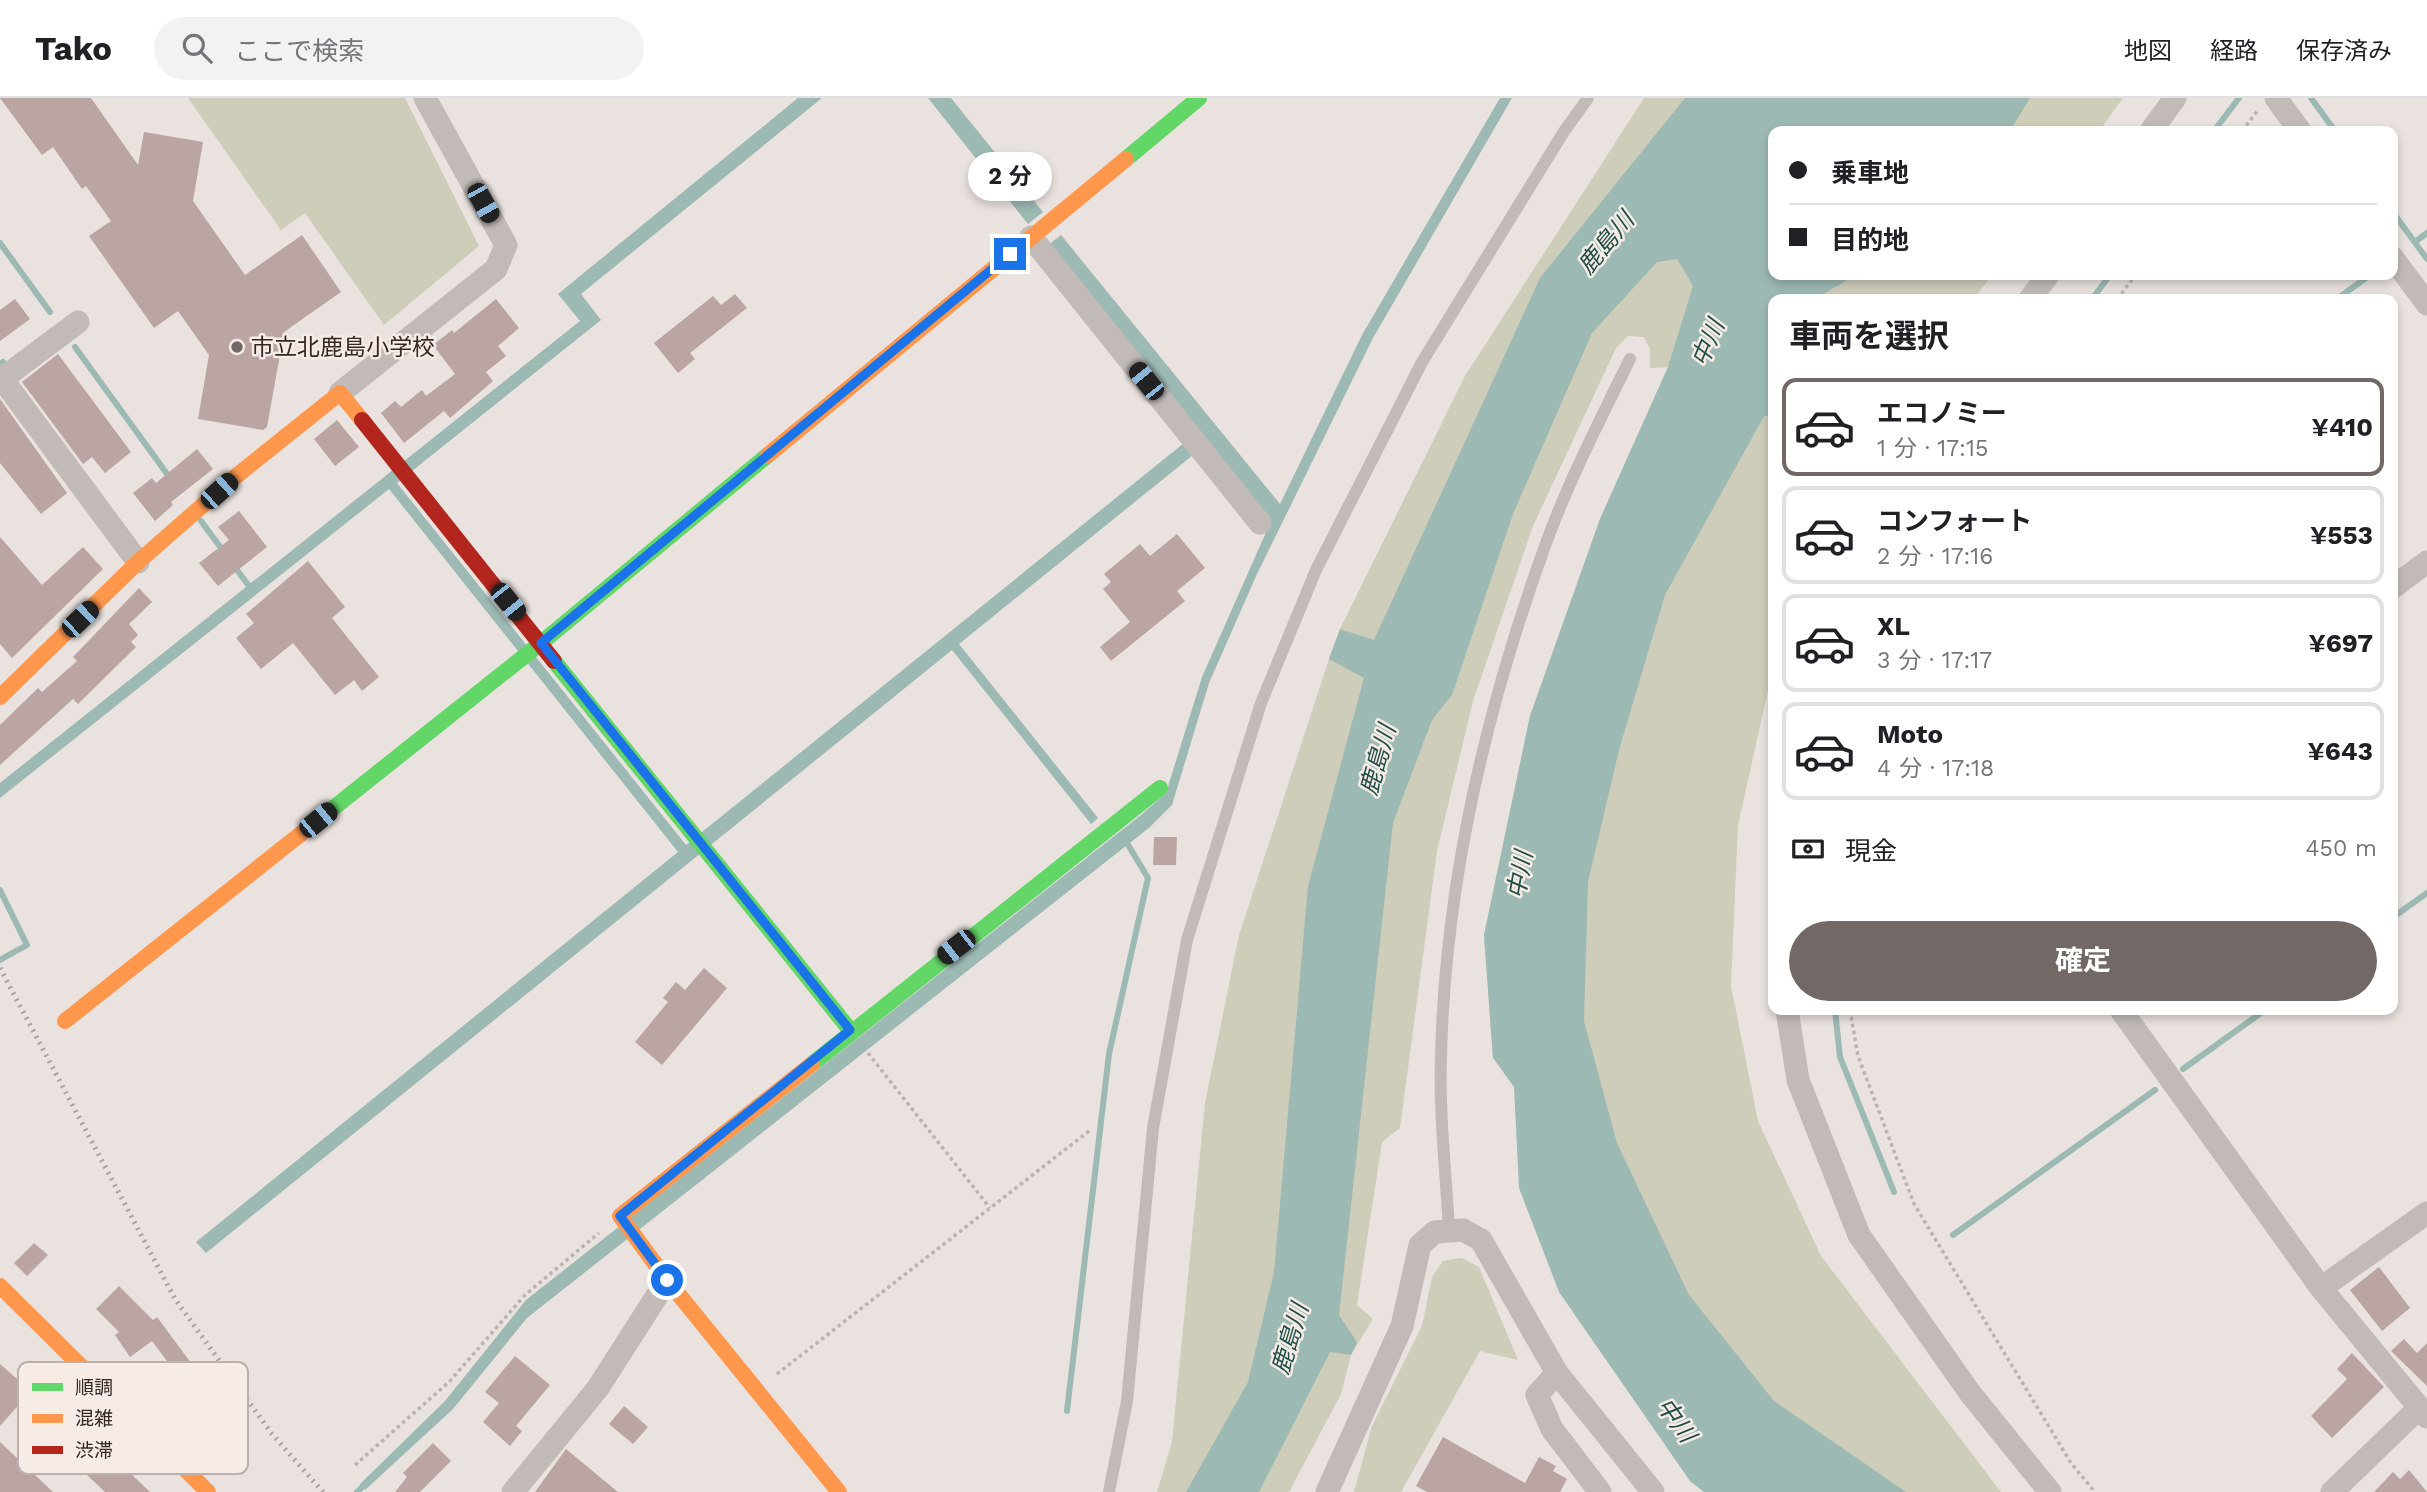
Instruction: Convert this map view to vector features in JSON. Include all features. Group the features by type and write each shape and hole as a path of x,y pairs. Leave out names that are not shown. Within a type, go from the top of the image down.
{"main road":[{"path":"65,1021 518,662 1199,98"},
{"path":"0,697 138,562 340,393 850,1030"},
{"path":"839,1492 667,1280 620,1216 850,1030 1160,788"},
{"path":"0,1286 77,1362"},
{"path":"190,1474 208,1492"}],"street":[{"path":"340,393 496,269 506,245 425,98"},
{"path":"2155,126 2175,98"},
{"path":"2267,104 2294,126"},
{"path":"1031,237 1261,523"},
{"path":"2398,265 2427,304"},
{"path":"78,322 1,378 138,562"},
{"path":"2398,584 2427,562"},
{"path":"1788,1015 1798,1080 1859,1235 1970,1392 2050,1492"},
{"path":"2125,1015 2321,1288 2423,1413 2332,1492"},
{"path":"2321,1288 2427,1213"},
{"path":"1327,1492 1402,1326 1420,1245 1435,1232 1463,1230 1481,1240 1557,1373 1653,1492"},
{"path":"513,1492 598,1388 667,1280"},
{"path":"1557,1373 1537,1395 1552,1429 1600,1492"}],"lane":[{"path":"1109,1492 1127,1401 1153,1128 1187,940 1261,703 1316,570 1422,362 1563,133 1588,98"},
{"path":"1449,1231 1441,1058 1448,958 1465,836 1497,688 1546,544 1630,359"}],"path":[{"path":"2247,126 2267,104"},
{"path":"2121,294 2132,280"},
{"path":"1851,1015 1858,1056 1914,1204 2071,1463 2095,1492"},
{"path":"870,1055 990,1208"},
{"path":"756,1390 1089,1131"},
{"path":"355,1465 449,1382 526,1295 620,1216"}],"green space":[{"path":"188,98 405,98 479,246 384,325 305,213 281,230"},
{"path":"1644,98 1703,98 1406,637 1295,1270 1209,1492 1157,1492 1172,1442 1205,1103 1239,935 1329,659 1340,629 1465,376"},
{"path":"1990,98 2123,98 2103,126 1970,126"},
{"path":"1768,135 1768,148 1493,1058 1484,935 1530,716 1600,519 1668,367 1650,368 1650,349 1644,337 1628,336 1616,348 1533,526 1473,701 1437,851 1400,1128 1382,1142 1357,1305 1373,1319 1351,1355 1341,1394 1289,1492 1237,1492 1369,833 1586,295"},
{"path":"1782,280 1988,280 1978,294 1772,294"},
{"path":"1768,300 1768,690 1738,825 1731,986 1758,1121 1821,1256 2001,1492 1837,1492 1694,1392 1539,1039 1726,357"},
{"path":"1462,1258 1479,1267 1518,1360 1480,1351 1401,1492 1354,1492 1372,1426 1422,1326 1432,1277 1443,1261"}],"water":[{"path":"798,98 822,98 581,294 601,320 397,483 686,845 1184,443 1193,455 959,644 1098,818 1091,824 952,650 206,1253 196,1242 678,852 389,489 0,798 0,783 580,321 558,294"},
{"path":"928,98 951,98 1043,212 1028,224"},
{"path":"1500,98 1512,98 1373,338 1257,574 1209,683 1172,805 1150,827 527,1318 453,1409 365,1490 360,1484 445,1401 526,1300 1166,793 1202,677 1271,521 1047,246 1061,235 1280,504 1362,335"},
{"path":"1685,98 2030,98 2013,126 1768,126 1768,280 1847,280 1824,294 1768,294 1768,416 1764,416 1665,595 1619,750 1588,882 1584,1021 1617,1143 1689,1295 1774,1401 1906,1492 1704,1492 1690,1481 1559,1292 1519,1188 1514,1087 1493,1058 1484,935 1530,716 1600,519 1668,367 1693,286 1677,259 1657,262 1592,333 1513,514 1452,695 1432,720 1393,823 1339,1315 1357,1342 1351,1355 1330,1352 1259,1492 1186,1492 1248,1382 1274,1272 1308,886 1364,678 1329,659 1340,629 1374,640 1540,278"}],"building":[{"path":"0,98 91,98 138,165 144,132 203,142 193,201 245,275 302,235 341,292 284,332 267,427 263,430 198,419 209,355 178,311 154,328 89,236 111,221 86,186 82,189 53,147 42,155"},
{"path":"735,294 747,308 690,353 695,359 678,373 654,343 713,296 721,305"},
{"path":"15,299 30,319 0,341 0,310"},
{"path":"496,299 519,328 498,346 506,356 486,372 493,381 450,418 444,411 404,443 381,413 395,401 401,407 422,390 426,396 455,374 433,345 452,330 454,333"},
{"path":"58,354 131,452 105,473 92,457 83,464 22,382"},
{"path":"0,399 67,493 41,514 0,463"},
{"path":"337,420 359,447 335,466 314,439"},
{"path":"197,449 213,469 171,502 173,505 155,521 133,493 152,478 156,483"},
{"path":"239,511 267,547 218,586 199,563 229,540 218,527"},
{"path":"1177,534 1205,568 1177,591 1185,601 1111,661 1100,647 1130,622 1103,589 1111,582 1104,574 1140,544 1150,556"},
{"path":"0,537 42,585 83,547 103,569 12,658 0,644"},
{"path":"308,561 345,607 332,618 379,677 362,691 354,680 335,695 293,643 261,669 236,638 254,623 246,614"},
{"path":"139,588 152,602 129,624 138,635 131,642 136,647 78,704 73,699 0,765 0,725 38,688 42,692 77,661 73,657"},
{"path":"1154,837 1177,837 1176,865 1153,865"},
{"path":"704,968 727,988 662,1065 635,1042 668,1002 663,998 676,982 685,990"},
{"path":"34,1243 48,1255 27,1276 14,1263"},
{"path":"2379,1267 2410,1308 2382,1331 2350,1290"},
{"path":"119,1286 153,1320 157,1317 190,1362 168,1362 152,1341 130,1357 115,1335 119,1332 96,1309"},
{"path":"2404,1339 2417,1353 2427,1343 2427,1386 2391,1351"},
{"path":"2352,1353 2384,1387 2332,1438 2311,1416 2347,1379 2337,1369"},
{"path":"515,1356 550,1385 516,1426 522,1431 510,1446 483,1422 499,1403 485,1392"},
{"path":"0,1364 18,1380 18,1406 0,1426"},
{"path":"624,1406 648,1427 633,1444 609,1424"},
{"path":"1443,1437 1525,1483 1539,1457 1556,1466 1553,1471 1567,1479 1560,1492 1427,1492 1416,1486"},
{"path":"0,1442 18,1459 18,1474 34,1474 53,1492 0,1492"},
{"path":"433,1443 451,1461 420,1492 395,1492 407,1477 403,1473"},
{"path":"566,1449 618,1492 535,1492"},
{"path":"2409,1470 2427,1492 2374,1492 2393,1472 2400,1479"},
{"path":"86,1474 131,1474 150,1492 105,1492"}],"waterway":[{"path":"2218,126 2239,98"},
{"path":"2311,98 2331,126"},
{"path":"2398,219 2427,259"},
{"path":"2415,242 2427,233"},
{"path":"0,243 50,312"},
{"path":"2096,294 2106,280"},
{"path":"2344,294 2363,280"},
{"path":"75,347 170,478"},
{"path":"0,365 3,362"},
{"path":"201,521 224,552"},
{"path":"234,566 252,590"},
{"path":"1067,1411 1109,1054 1148,878 1124,838"},
{"path":"0,890 27,945 0,960"},
{"path":"2398,914 2427,893"},
{"path":"1836,1015 1840,1057 1894,1192"},
{"path":"2183,1069 2258,1015"},
{"path":"1953,1235 2155,1090"},
{"path":"357,1492 368,1481"}],"railway":[{"path":"0,968 175,1299 220,1362"},
{"path":"248,1401 272,1434 323,1492"}],"traffic: fast":[{"path":"1126,159 1199,98"},
{"path":"307,829 541,643 768,455"},
{"path":"554,661 850,1030"},
{"path":"812,1064 1160,788"}],"traffic: slow":[{"path":"768,455 1126,159"},
{"path":"0,697 138,562 235,477 340,393 362,420"},
{"path":"65,1021 307,829"},
{"path":"812,1064 620,1216 667,1280 839,1492"},
{"path":"0,1286 77,1362"},
{"path":"190,1474 208,1492"}],"traffic: jam":[{"path":"362,420 554,661"}],"place":[{"name":"市立北鹿島小学校","path":"237,347"}],"route":[{"path":"667,1280 620,1216 850,1030 541,643 1010,254"}],"water label":[{"name":"鹿島川","path":"1606,243"},
{"name":"中川","path":"1708,343"},
{"name":"鹿島川","path":"1378,760"},
{"name":"中川","path":"1520,875"},
{"name":"鹿島川","path":"1290,1339"},
{"name":"中川","path":"1676,1420"}]}
